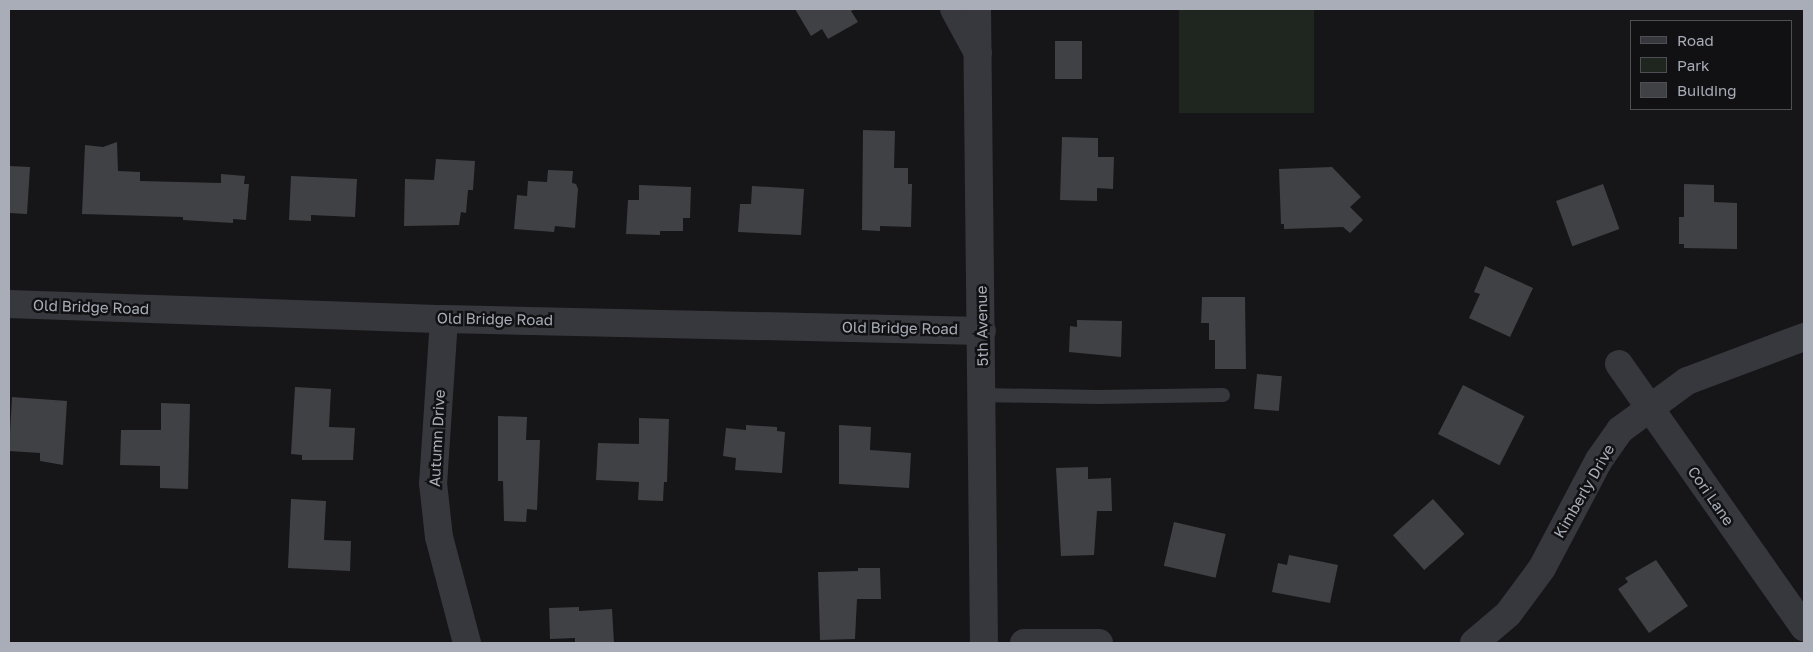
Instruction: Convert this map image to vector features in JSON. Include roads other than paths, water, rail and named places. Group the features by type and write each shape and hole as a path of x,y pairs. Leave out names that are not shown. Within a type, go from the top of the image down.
{"street":[{"path":"954,9 978,53"},
{"name":"5th Avenue","path":"977,9 984,643"},
{"name":"Old Bridge Road","path":"9,304 444,319 982,331"},
{"name":"Autumn Drive","path":"444,319 433,483 439,537 467,643"},
{"name":"Kimberly Drive","path":"1474,643 1508,614 1536,576 1599,460 1620,430 1687,381 1804,337"},
{"name":"Cori Lane","path":"1619,364 1648,408 1804,627"},
{"path":"1024,643 1099,643"}],"lane":[{"path":"982,395 1098,398 1223,395"}]}
